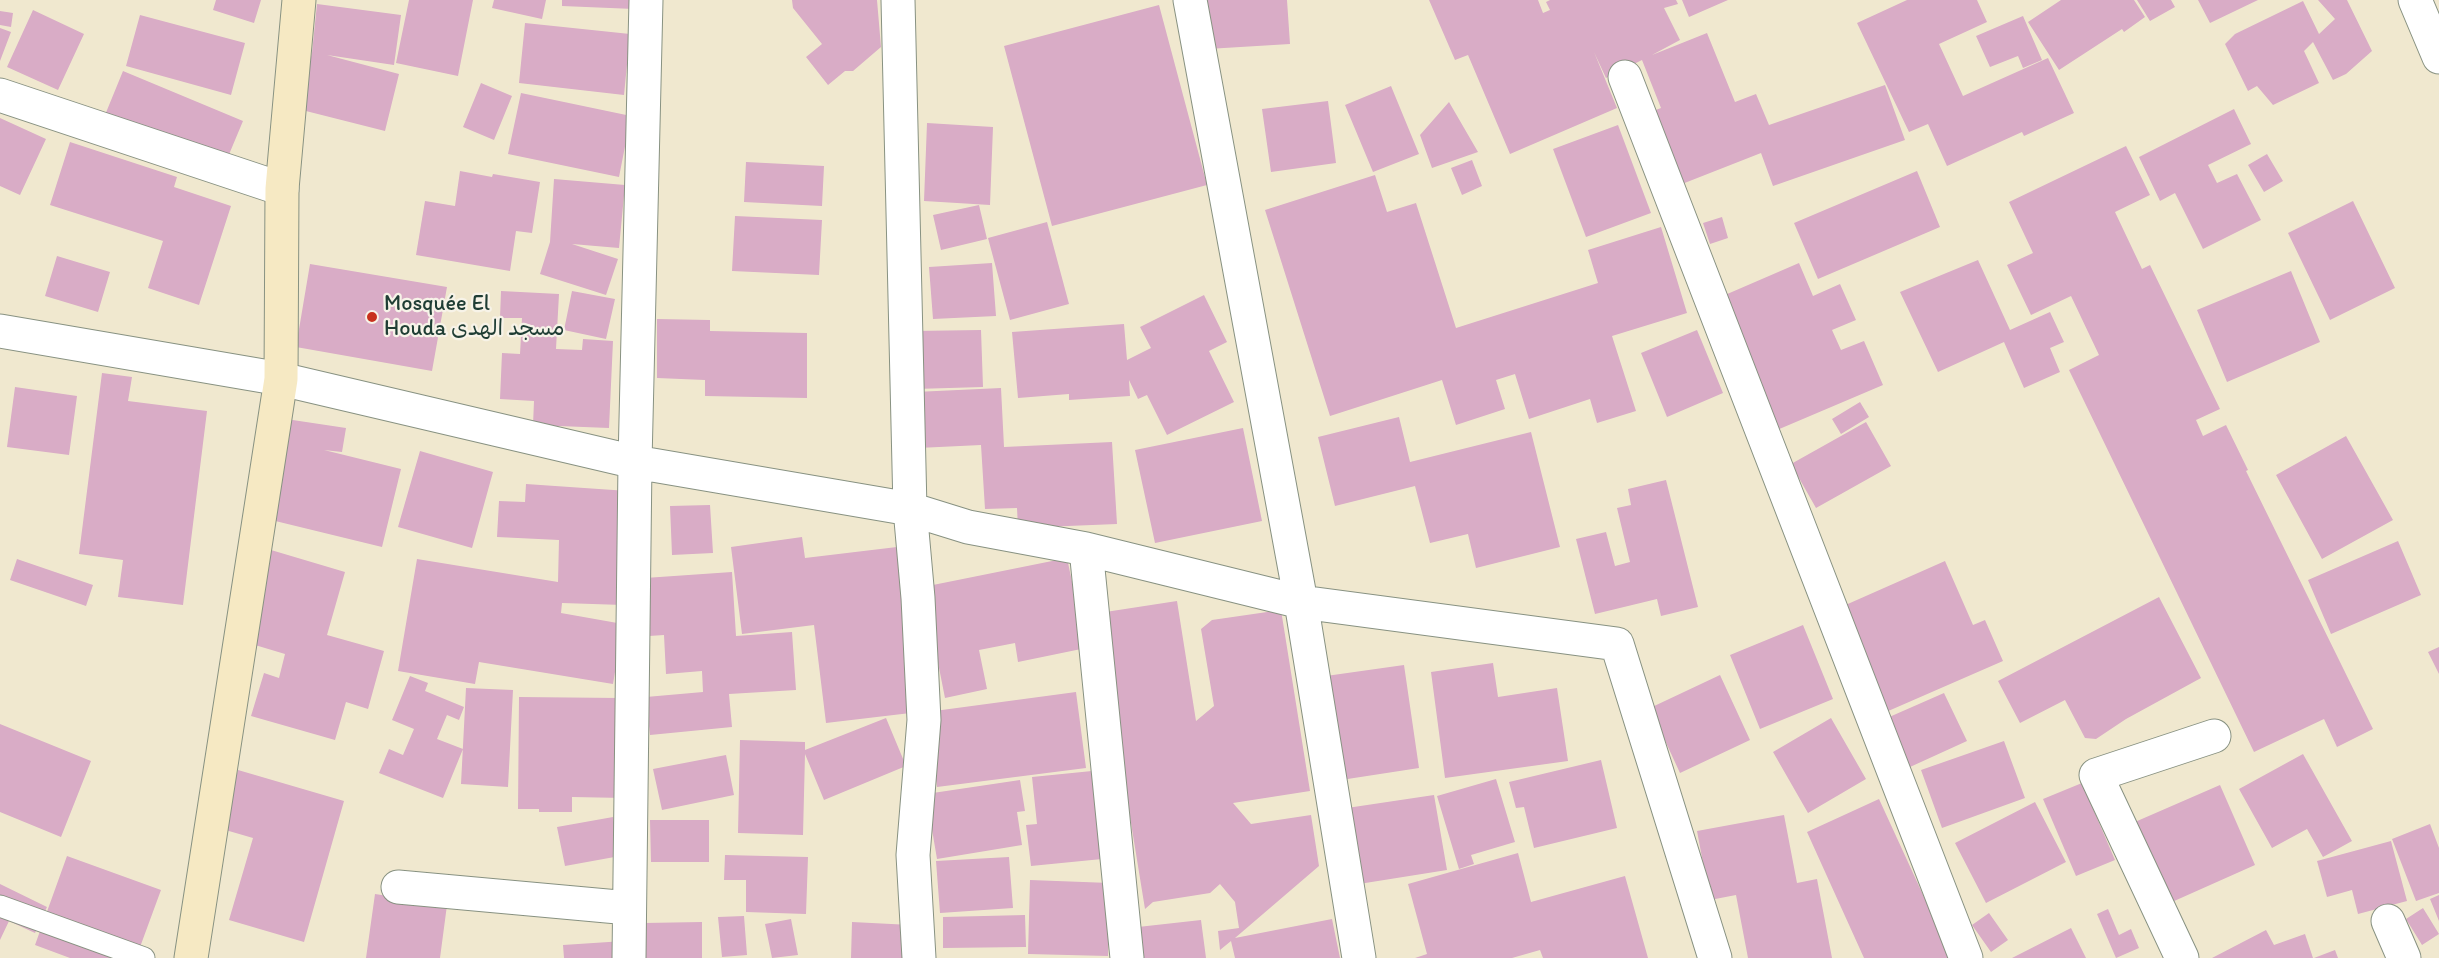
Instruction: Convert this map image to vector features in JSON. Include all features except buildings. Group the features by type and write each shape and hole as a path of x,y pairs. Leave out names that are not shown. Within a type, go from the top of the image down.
{"main road":[{"path":"191,958 281,379 282,189 299,0"}],"street":[{"path":"629,958 635,462 646,0"},
{"path":"898,0 910,509 918,598 924,720 913,855 919,958"},
{"path":"1190,0 1300,602 1359,958"},
{"path":"2415,0 2439,57"},
{"path":"1625,76 1966,958"},
{"path":"0,95 282,189"},
{"path":"0,331 281,379 635,462 910,509 968,527 1086,549 1300,602 1617,644 1715,958"},
{"path":"1086,549 1127,958"},
{"path":"2182,958 2096,775 2214,736"},
{"path":"398,887 629,908"},
{"path":"2388,921 2404,958"}],"lane":[{"path":"0,906 144,958"}],"place":[{"name":"Mosquée El Houda مسجد الهدى","path":"372,317"}]}
